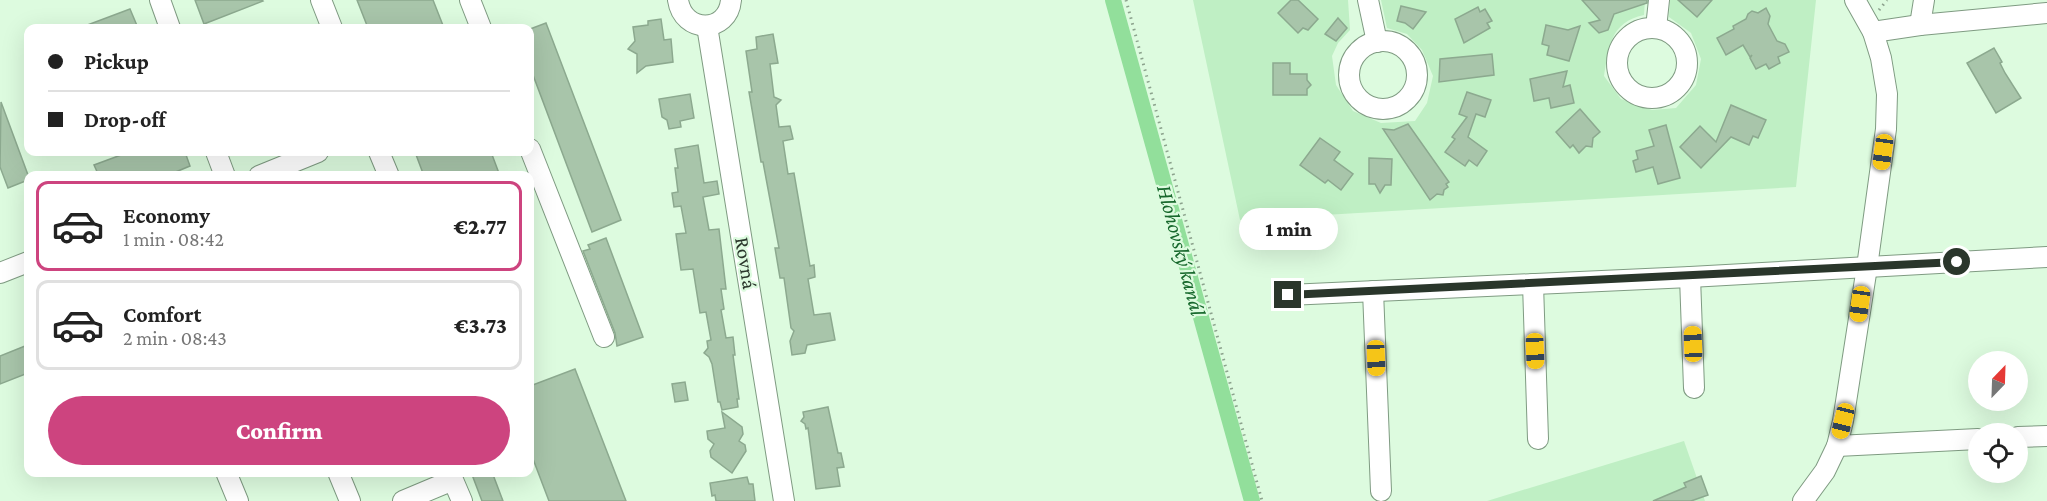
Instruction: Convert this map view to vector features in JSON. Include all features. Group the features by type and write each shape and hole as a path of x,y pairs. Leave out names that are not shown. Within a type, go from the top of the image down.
{"street":[{"path":"160,0 169,24"},
{"path":"321,0 330,24"},
{"path":"470,0 479,24"},
{"path":"678,0 679,7 690,21 707,26 723,19 729,12 731,0"},
{"path":"1368,0 1377,42"},
{"path":"1656,28 1659,0"},
{"path":"1803,501 1825,471 1837,446 1843,421 1886,129 1887,93 1881,58 1873,32 1855,0"},
{"path":"1920,25 1924,0"},
{"path":"1873,32 1920,25 2047,13"},
{"name":"Rovná","path":"707,26 784,501"},
{"path":"218,156 223,171"},
{"path":"271,171 308,156"},
{"path":"381,156 387,171"},
{"path":"533,156 604,337"},
{"path":"1288,295 2047,258"},
{"path":"0,273 24,264"},
{"path":"1690,277 1694,388"},
{"path":"1533,284 1538,439"},
{"path":"1373,291 1381,491"},
{"path":"2028,437 2047,436"},
{"path":"1837,446 1968,439"},
{"path":"228,477 238,501"},
{"path":"340,477 350,501"},
{"path":"403,501 453,480 462,501"}],"path":[{"path":"1126,0 1262,501"},
{"path":"1878,11 1887,0"}],"green space":[{"path":"1193,0 1348,0 1350,30 1338,43 1332,56 1336,85 1353,111 1381,123 1415,121 1427,103 1433,76 1422,50 1407,34 1387,28 1381,0 1645,0 1644,15 1624,23 1613,37 1604,76 1621,99 1652,110 1676,108 1696,85 1701,59 1691,33 1669,17 1670,0 1816,0 1796,187 1240,220"},
{"path":"1684,441 1705,501 1487,501"}],"building":[{"path":"195,0 262,0 263,1 204,24"},
{"path":"357,0 433,0 442,24 366,24"},
{"path":"1291,0 1298,0 1318,19 1308,30 1303,28 1298,33 1278,13"},
{"path":"1582,0 1647,0 1647,3 1614,14 1608,30 1599,33 1589,23 1600,20"},
{"path":"1678,0 1712,0 1697,17"},
{"path":"1401,6 1426,12 1413,29 1397,21"},
{"path":"1478,7 1480,12 1485,9 1492,21 1487,23 1490,28 1464,43 1455,19"},
{"path":"1766,8 1770,16 1768,24 1777,41 1785,44 1789,52 1778,57 1780,63 1769,69 1766,64 1756,69 1750,58 1752,55 1750,57 1743,45 1726,55 1717,38 1734,29 1733,26 1746,19 1752,11 1758,13"},
{"path":"130,9 136,24 90,24"},
{"path":"1338,18 1347,28 1336,41 1325,34"},
{"path":"661,19 664,40 671,39 673,62 646,66 637,73 637,54 628,49 635,41 633,27 648,25 648,21"},
{"path":"546,23 621,220 592,232 534,78 534,28"},
{"path":"1546,25 1568,30 1580,26 1569,61 1547,55 1549,46 1542,44"},
{"path":"773,34 778,63 770,64 774,97 781,100 776,105 779,127 790,126 793,139 783,141 788,174 794,173 810,266 814,265 815,277 808,279 814,315 830,313 835,340 807,345 805,353 792,355 790,341 794,331 791,328 784,278 780,278 775,248 779,248 749,92 752,92 746,51 757,49 756,37"},
{"path":"1994,48 2005,73 2021,98 1996,113 1967,63"},
{"path":"1492,54 1494,75 1439,82 1440,59"},
{"path":"1273,63 1290,63 1290,74 1307,74 1307,80 1311,85 1307,89 1307,95 1273,95"},
{"path":"1567,71 1563,87 1570,85 1574,103 1551,108 1549,98 1534,101 1530,79"},
{"path":"1467,92 1491,100 1485,117 1476,114 1468,137 1487,151 1477,166 1469,160 1465,166 1445,152 1455,139 1452,137 1467,117 1459,114"},
{"path":"690,94 694,118 680,121 681,127 669,129 667,120 662,117 659,99"},
{"path":"1,102 27,171 24,171 24,182 8,188 0,167"},
{"path":"1731,105 1766,120 1758,138 1753,136 1749,145 1731,137 1701,168 1680,147 1700,126 1716,142"},
{"path":"1580,109 1600,132 1593,138 1592,147 1586,146 1579,153 1573,145 1570,148 1556,132"},
{"path":"1408,124 1449,182 1446,184 1448,187 1444,190 1443,195 1437,194 1430,200 1383,129 1394,130"},
{"path":"1666,125 1680,178 1658,184 1653,167 1636,172 1633,161 1638,159 1636,151 1654,146 1649,130"},
{"path":"1320,138 1340,152 1334,160 1353,174 1341,190 1328,180 1325,183 1300,165"},
{"path":"698,145 704,183 717,181 719,194 703,197 709,230 719,229 726,289 721,289 724,309 721,310 726,338 733,337 739,399 737,399 738,407 722,410 718,402 712,364 704,353 708,348 707,341 711,340 706,312 700,313 693,269 681,270 676,234 686,233 681,206 674,207 672,193 678,192 675,149"},
{"path":"118,156 186,156 190,166 178,171 97,171 94,165"},
{"path":"416,156 492,156 498,171 422,171"},
{"path":"1369,158 1392,159 1391,185 1385,185 1380,193 1375,184 1369,184"},
{"path":"606,238 643,337 617,346 615,333 583,251 590,249 588,245"},
{"path":"24,346 24,375 0,384 0,356"},
{"path":"575,369 626,501 549,501 534,462 534,384"},
{"path":"685,382 688,400 675,402 672,384"},
{"path":"828,407 838,453 841,453 844,467 837,468 840,486 816,489 808,428 806,429 805,424 801,421 804,417 803,412"},
{"path":"722,412 742,427 743,434 739,441 745,445 746,451 732,473 711,457 710,451 714,444 708,439 707,431 725,428"},
{"path":"1701,476 1708,495 1691,501 1653,501 1686,487 1684,483"},
{"path":"473,477 494,477 503,501 482,501"},
{"path":"747,477 749,484 753,484 755,501 716,501 715,495 712,496 710,483"}],"waterway":[{"name":"Hlohovský kanál","path":"1113,0 1252,501"}],"route":[{"path":"1288,295 1690,277 1957,262"}]}
